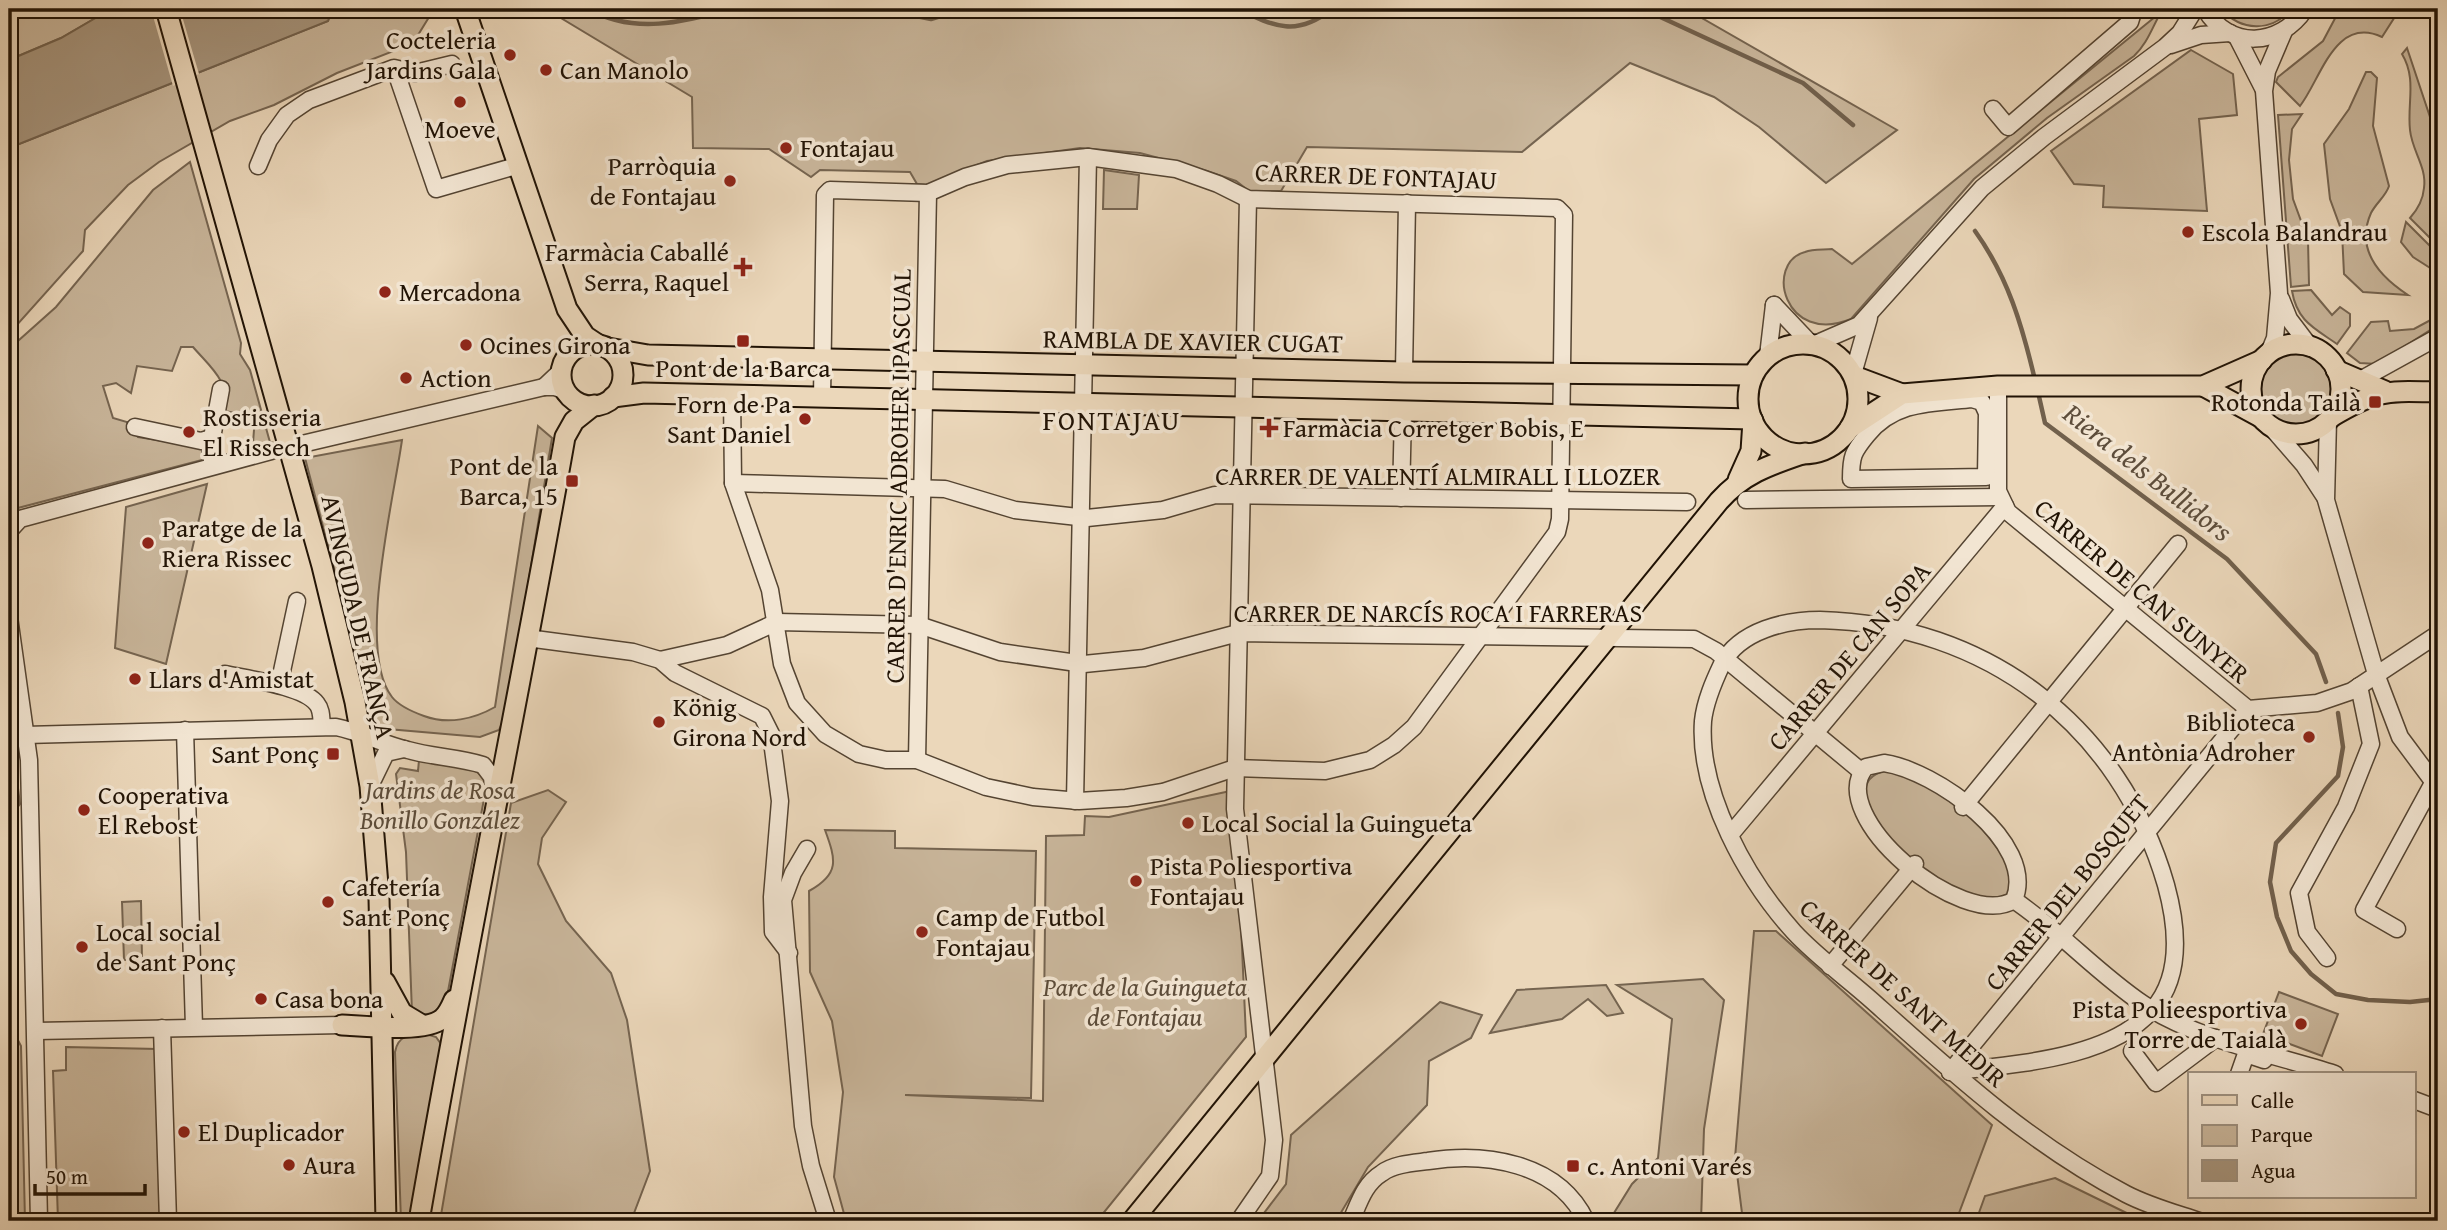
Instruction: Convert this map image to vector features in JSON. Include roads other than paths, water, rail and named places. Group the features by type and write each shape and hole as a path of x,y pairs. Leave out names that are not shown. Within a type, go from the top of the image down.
{"main road":[{"name":"AVINGUDA DE FRANÇA","path":"166,9 342,639 370,786 383,972 386,1221"},
{"path":"465,9 566,309 584,336 619,359 623,375 613,397"},
{"path":"1132,1221 1738,481 1751,451 1752,420 1748,399 1754,375 1768,356 1786,346 1812,344 1837,355 1854,375 1902,394 2005,386 2203,386 2287,346 2311,348 2324,355 2336,370 2340,396 2330,418"},
{"path":"594,405 578,402 566,391 561,371 573,350 602,346"},
{"name":"RAMBLA DE XAVIER CUGAT","path":"602,346 649,355 1404,372 1754,375"},
{"path":"2265,357 2251,387 2252,399 2266,422"},
{"path":"2336,370 2385,391"},
{"path":"1850,428 1859,403 1854,375"},
{"path":"2203,386 2266,422 2297,434 2312,431 2371,394 2385,391 2438,392"},
{"path":"419,1221 459,986 565,437 574,421 594,405 613,397 637,393 1752,420 1773,444 1789,452 1805,453"},
{"path":"1738,481 1756,470 1831,446 1850,428 1902,394"},
{"path":"342,1025 368,1009 375,1000 383,972"},
{"path":"383,972 392,1000 402,1013 422,1025"},
{"path":"342,1025 422,1025 442,1019 459,986"}],"street":[{"path":"1993,109 2008,127 2130,22 2134,9"},
{"path":"1768,356 1774,305 1812,344 1849,330 1870,316 1948,223 1982,188 2044,137 2165,47 2180,33 2195,9"},
{"path":"2206,9 2216,23 2234,35 2256,70 2264,91"},
{"path":"2265,357 2275,338 2279,293 2264,91 2267,71 2284,32 2305,9"},
{"path":"2165,47 2200,35 2234,35 2261,39 2284,32"},
{"path":"399,74 452,65"},
{"path":"258,166 269,140 287,116 309,100 394,68 399,74 436,189 516,166"},
{"path":"1075,800 1088,157"},
{"name":"CARRER DE FONTAJAU","path":"822,359 825,195 830,190 928,193 974,174 1007,165 1088,157 1176,169 1218,184 1248,200 1408,210 1557,208 1564,215 1564,373"},
{"name":"CARRER D'ENRIC ADROHER I PASCUAL","path":"917,760 928,193"},
{"path":"1239,1221 1260,1193 1272,1163 1274,1140 1238,851 1235,790 1248,200"},
{"path":"1404,372 1408,210"},
{"path":"2279,293 2289,319 2311,348"},
{"path":"1854,375 1859,343 1870,316"},
{"path":"2362,379 2438,337"},
{"path":"822,359 822,398"},
{"path":"544,387 561,371"},
{"path":"732,395 733,484 744,523 767,578 786,677 797,703 814,725 836,742 859,754 886,760 917,760 986,787 1034,797 1114,799 1163,792 1236,768 1332,770 1382,754 1414,727 1552,542 1559,525 1561,500 1564,373"},
{"name":"CARRER DE CAN SUNYER","path":"2005,386 1997,479 2002,502 2248,709 2317,703 2356,688 2438,634"},
{"path":"302,444 544,387 566,391"},
{"path":"212,467 212,438 221,389"},
{"path":"1972,399 1982,402 1987,413 1986,477 1851,479 1851,455 1880,419 1908,405 1972,399"},
{"path":"1401,498 1403,411"},
{"path":"2326,499 2330,418"},
{"path":"2266,422 2304,465 2326,499 2376,674 2394,727 2435,785 2364,910 2397,929"},
{"path":"135,427 201,441 212,438"},
{"path":"9,531 20,519 271,451"},
{"name":"CARRER DE VALENTÍ ALMIRALL I LLOZER","path":"733,484 953,490 1015,510 1080,517 1133,515 1163,510 1215,495 1687,502"},
{"path":"1746,500 2002,502"},
{"name":"CARRER DE CAN SOPA","path":"1730,835 1903,630 2002,502"},
{"path":"1964,805 2178,544"},
{"path":"279,685 297,601"},
{"path":"9,617 29,760 39,1221"},
{"path":"1724,659 1758,632 1783,623 1847,621 1936,638 2015,677 2048,702 2098,751 2129,797 2147,833 2169,897 2176,943 2171,975 2153,1010 2114,1038 2083,1050 1950,1072"},
{"path":"660,660 727,645 777,622"},
{"name":"CARRER DE NARCÍS ROCA I FARRERAS","path":"777,622 919,625 1000,652 1077,663 1144,658 1238,633 1693,639 1716,650 1862,772"},
{"path":"527,638 633,652 660,660 675,673 762,716 771,734 780,801 772,897 773,932 789,953"},
{"name":"CARRER DE SANT MEDIR","path":"1724,659 1708,698 1703,736 1710,777 1737,853 1779,914 1796,934 1830,965 1950,1072 2019,1128 2127,1195 2199,1221"},
{"path":"226,674 279,685 316,702 322,726"},
{"path":"2327,958 2307,932 2299,893 2346,807 2371,744 2356,688"},
{"name":"CARRER DEL BOSQUET","path":"1950,1072 2248,709"},
{"path":"25,735 322,726 360,731 374,740 404,749 467,760 488,768 495,810"},
{"path":"186,730 194,1027"},
{"path":"370,786 386,753 404,749"},
{"path":"1876,765 1894,765 1929,778 1964,805 1994,832 2018,870 2020,884 2014,900 2004,906 1980,905 1938,887 1912,866 1876,832 1858,802 1857,783 1862,772 1876,765"},
{"path":"1235,790 1242,776 1253,769"},
{"path":"807,849 793,873 783,900 803,1126 811,1166 828,1221"},
{"path":"1830,965 1912,866"},
{"path":"2014,900 2044,919 2062,937 2153,1010 2216,1038 2328,1072"},
{"path":"36,1031 342,1025"},
{"path":"162,1028 168,1221"},
{"path":"2132,1051 2156,1083 2216,1038"},
{"path":"2240,1072 2246,1054 2300,1072"},
{"path":"2416,1101 2438,1109"},
{"path":"1351,1221 1366,1186 1383,1171 1410,1163 1480,1156 1510,1161 1552,1184 1581,1210 1586,1221"}],"water":[{"path":"111,9 332,9 328,21 9,148 9,60 61,38"}],"waterway":[{"name":"Riera dels Bullidors","path":"589,9 623,22 641,24 677,22 731,9"},
{"name":"Riera dels Bullidors","path":"881,9 931,19 963,9"},
{"name":"Riera dels Bullidors","path":"1238,9 1263,21 1286,26 1308,23 1332,9"},
{"name":"Riera dels Bullidors","path":"1643,9 1803,83 1853,125"},
{"name":"Riera dels Bullidors","path":"1975,231 2005,284 2025,340 2035,380"},
{"name":"Riera dels Bullidors","path":"2038,392 2045,423 2227,559 2316,654 2326,682"},
{"name":"Riera dels Bullidors","path":"2338,713 2343,747 2338,776 2276,843 2270,882 2277,917 2291,951 2311,974 2336,994 2368,1000 2410,1002 2438,999"}],"place":[{"name":"Cocteleria Jardins Gala","path":"510,55"},
{"name":"Can Manolo","path":"546,70"},
{"name":"Moeve","path":"460,102"},
{"name":"Fontajau","path":"786,148"},
{"name":"Parròquia de Fontajau","path":"730,181"},
{"name":"Escola Balandrau","path":"2188,232"},
{"name":"Farmàcia Caballé Serra, Raquel","path":"743,267"},
{"name":"Mercadona","path":"385,292"},
{"name":"Pont de la Barca","path":"743,341"},
{"name":"Ocines Girona","path":"466,345"},
{"name":"Action","path":"406,378"},
{"name":"Rotonda Tailà","path":"2375,402"},
{"name":"Forn de Pa Sant Daniel","path":"805,419"},
{"name":"Farmàcia Corretger Bobis, E","path":"1269,428"},
{"name":"Rostisseria El Rissech","path":"189,432"},
{"name":"Pont de la Barca, 15","path":"572,481"},
{"name":"Paratge de la Riera Rissec","path":"148,543"},
{"name":"Llars d'Amistat","path":"135,679"},
{"name":"König Girona Nord","path":"659,722"},
{"name":"Biblioteca Antònia Adroher","path":"2309,737"},
{"name":"Sant Ponç","path":"333,754"},
{"name":"Cooperativa El Rebost","path":"84,810"},
{"name":"Local Social la Guingueta","path":"1188,823"},
{"name":"Pista Poliesportiva Fontajau","path":"1136,881"},
{"name":"Cafetería Sant Ponç","path":"328,902"},
{"name":"Camp de Futbol Fontajau","path":"922,932"},
{"name":"Local social de Sant Ponç","path":"82,947"},
{"name":"Casa bona","path":"261,999"},
{"name":"Pista Polieesportiva Torre de Taialà","path":"2301,1024"},
{"name":"El Duplicador","path":"184,1132"},
{"name":"Aura","path":"289,1165"},
{"name":"c. Antoni Varés","path":"1573,1166"}],"district":[{"name":"FONTAJAU","path":"1112,420"}],"park label":[{"name":"Jardins de Rosa Bonillo González","path":"440,805"},
{"name":"Parc de la Guingueta de Fontajau","path":"1145,1002"}]}
